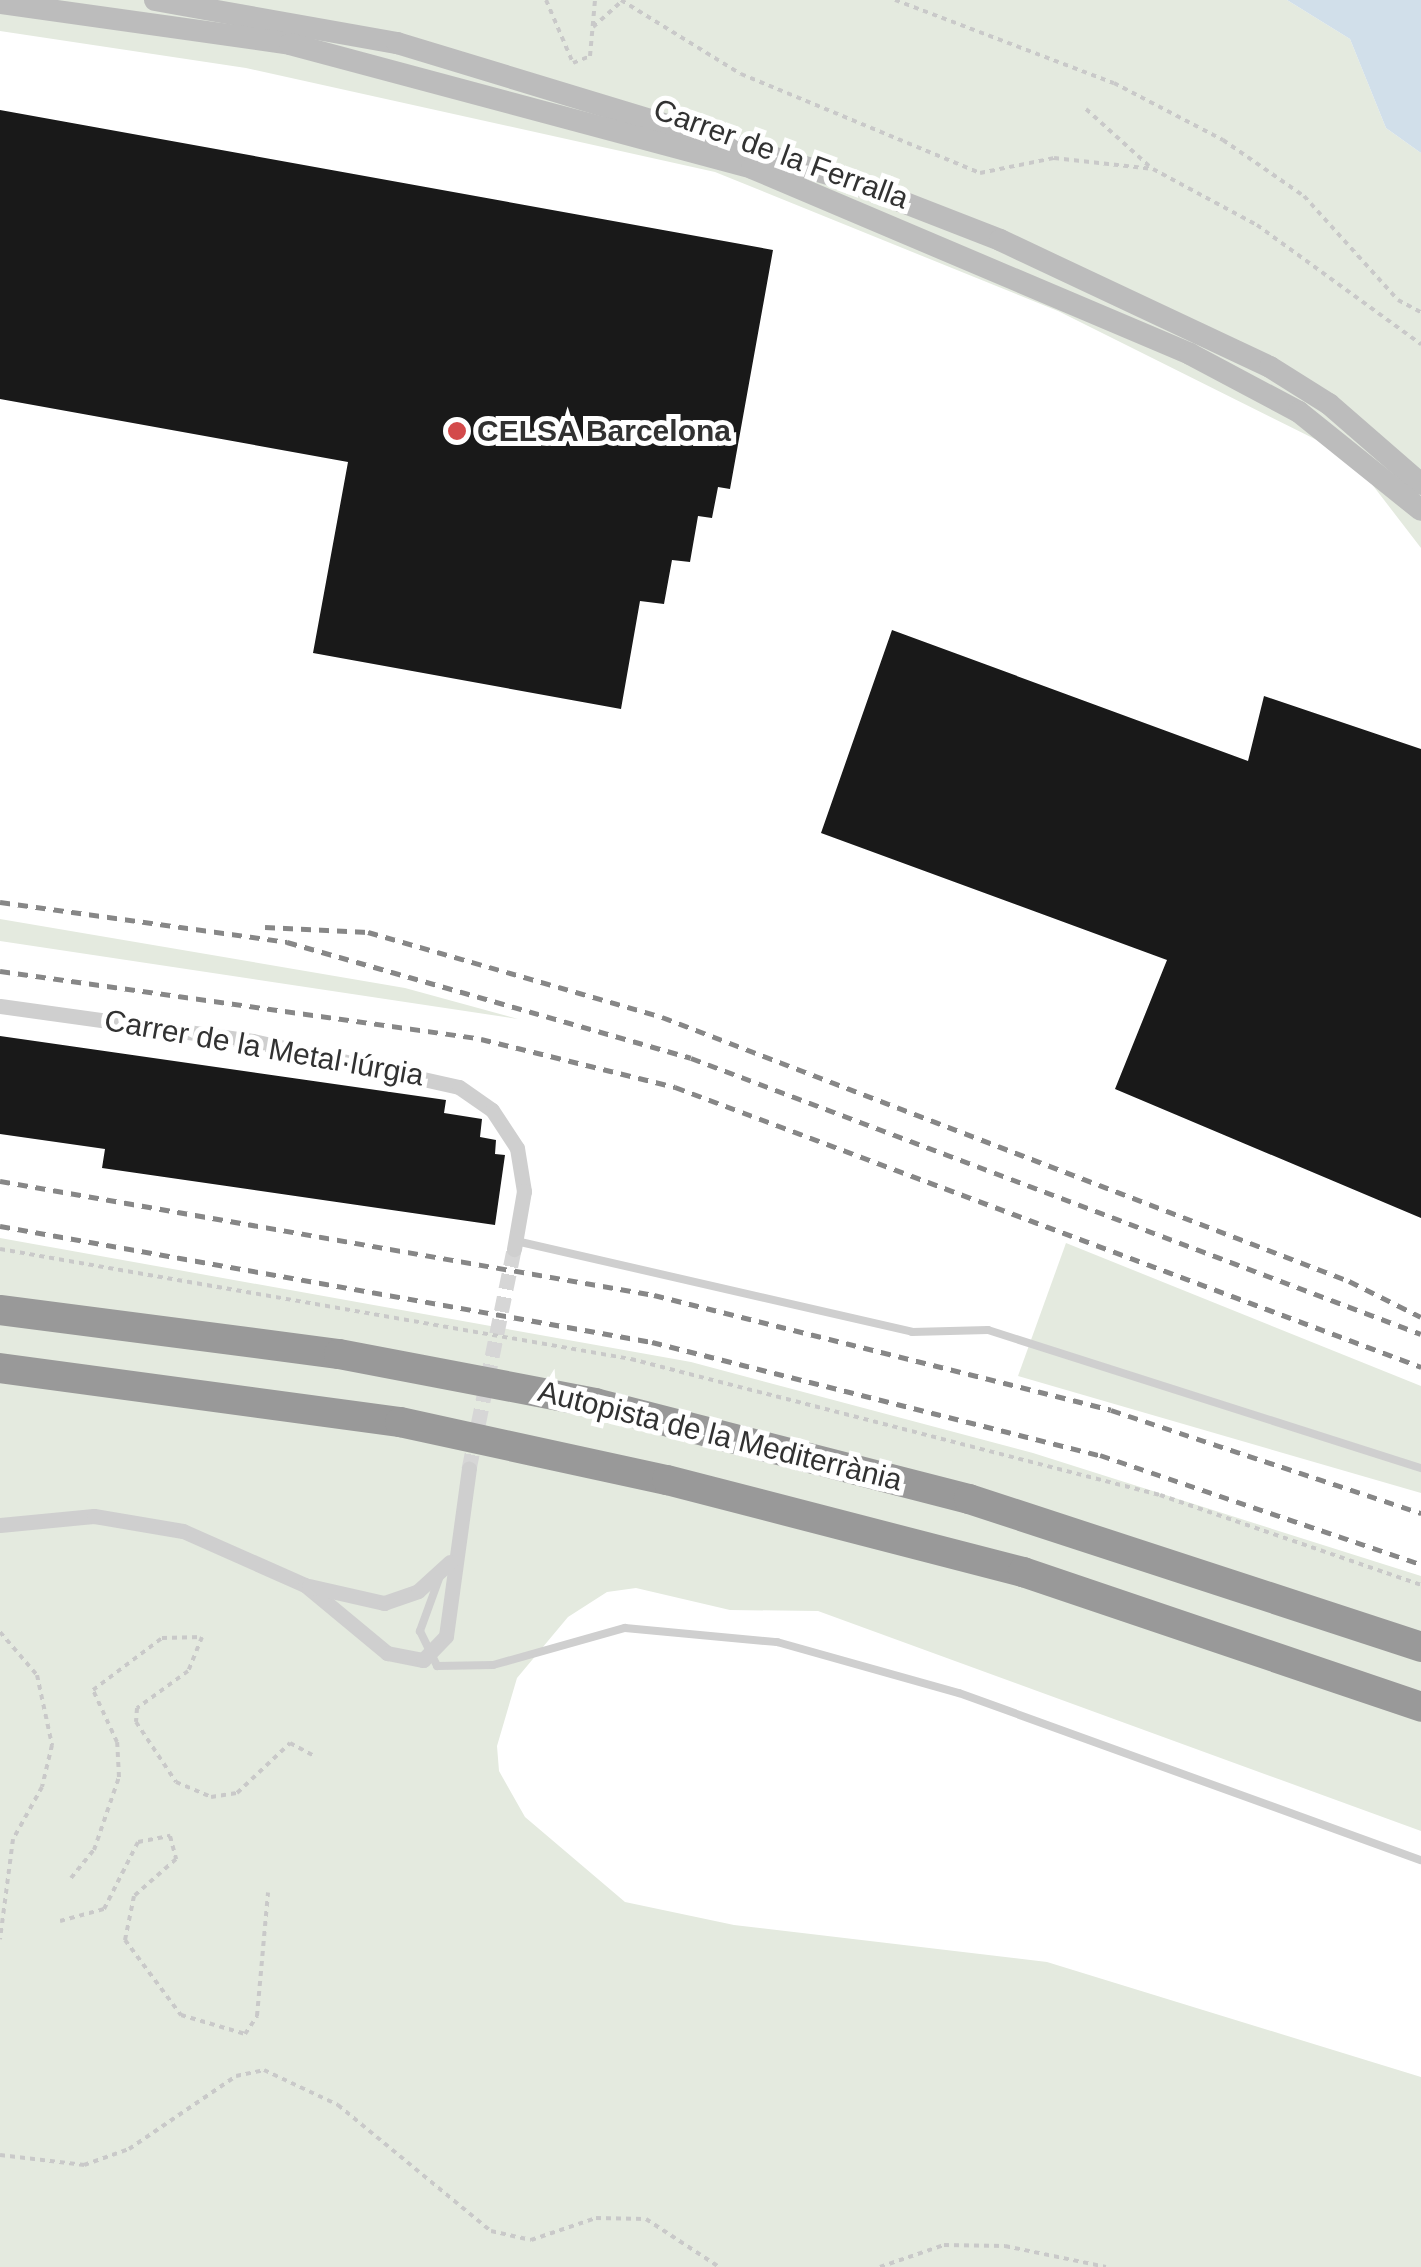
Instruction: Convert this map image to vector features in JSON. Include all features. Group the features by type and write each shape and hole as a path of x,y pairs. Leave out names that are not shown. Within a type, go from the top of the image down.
{"highway":[{"name":"Autopista de la Mediterrània","path":"0,1310 339,1354 720,1432 968,1499 1421,1647"},
{"name":"Autopista de la Mediterrània","path":"0,1368 125,1380 535,1448 836,1521 1115,1601 1421,1707"}],"street":[{"name":"Carrer de la Ferralla","path":"155,0 396,43 842,178 1000,240 1270,368 1329,404 1421,484"},
{"name":"Carrer de la Ferralla","path":"0,3 290,44 752,168 1190,354 1299,412 1421,510"},
{"name":"Carrer de la Metal·lúrgia","path":"0,1006 254,1041 459,1086 492,1110 517,1148 524,1192 515,1245"},
{"path":"305,1586 387,1652 428,1657 446,1636 452,1558 470,1469"},
{"path":"0,1525 139,1520 305,1586 384,1603 441,1574 452,1558"}],"lane":[{"path":"515,1245 912,1332 988,1330 1421,1468"},
{"path":"441,1574 420,1632 428,1657 437,1666 493,1665 625,1628 777,1642 960,1693 1421,1860"}],"path":[{"path":"546,0 566,48 584,63 595,0"},
{"path":"593,27 622,0 742,74 980,172 1054,158 1153,169"},
{"path":"895,0 1114,83 1222,140 1304,196 1398,300 1421,312"},
{"path":"1086,109 1153,169 1257,225 1421,344"},
{"path":"0,1248 631,1359 1160,1495 1421,1585"},
{"path":"0,1632 37,1675 52,1745 42,1786 13,1839 0,1939"},
{"path":"71,1878 94,1850 119,1778 117,1742 93,1690 162,1638 202,1637 188,1671 137,1708 136,1722 176,1782 211,1796 237,1793 290,1743 314,1756"},
{"path":"60,1921 104,1909 138,1842 170,1836 176,1859 134,1896 125,1940 180,2015 245,2034 257,2016 268,1892"},
{"path":"0,2155 84,2165 129,2149 225,2082 264,2070 338,2105 491,2231 531,2240 596,2218 634,2217 669,2228 719,2267"},
{"path":"880,2267 944,2244 1005,2246 1106,2267"}],"shaded area":[{"path":"0,0 1287,0 1350,39 1386,128 1421,153 1421,548 1351,457 1058,311 715,172 246,68 0,31"},
{"path":"1287,0 1421,0 1421,153 1386,128 1350,39"},
{"path":"0,919 405,988 518,1019 0,941"},
{"path":"0,1238 691,1362 1033,1453 1421,1576 1421,1831 818,1611 730,1610 636,1588 607,1592 568,1617 517,1678 497,1746 499,1771 525,1817 625,1902 734,1925 1047,1962 1421,2077 1421,2267 0,2267"},
{"path":"1066,1243 1421,1386 1421,1493 1018,1376"}],"building":[{"name":"CELSA Barcelona","path":"0,110 773,250 730,489 718,487 712,518 698,516 690,562 672,560 664,604 640,601 621,709 313,653 348,462 0,399"},
{"path":"892,630 1248,761 1264,696 1421,749 1421,1218 1115,1089 1167,960 821,833"},
{"path":"0,1036 446,1100 444,1113 482,1119 480,1137 496,1140 495,1154 505,1155 495,1225 102,1168 105,1149 0,1134"}],"tunnel":[{"path":"469,1469 514,1249"}],"railway":[{"path":"0,902 287,942 691,1058 1421,1334"},
{"path":"265,927 368,932 662,1017 1349,1281 1421,1317"},
{"path":"0,971 481,1039 675,1087 1421,1367"},
{"path":"0,1181 654,1295 1111,1410 1421,1513"},
{"path":"0,1226 652,1342 1100,1455 1421,1564"}],"place":[{"name":"CELSA Barcelona","path":"457,431"}]}
